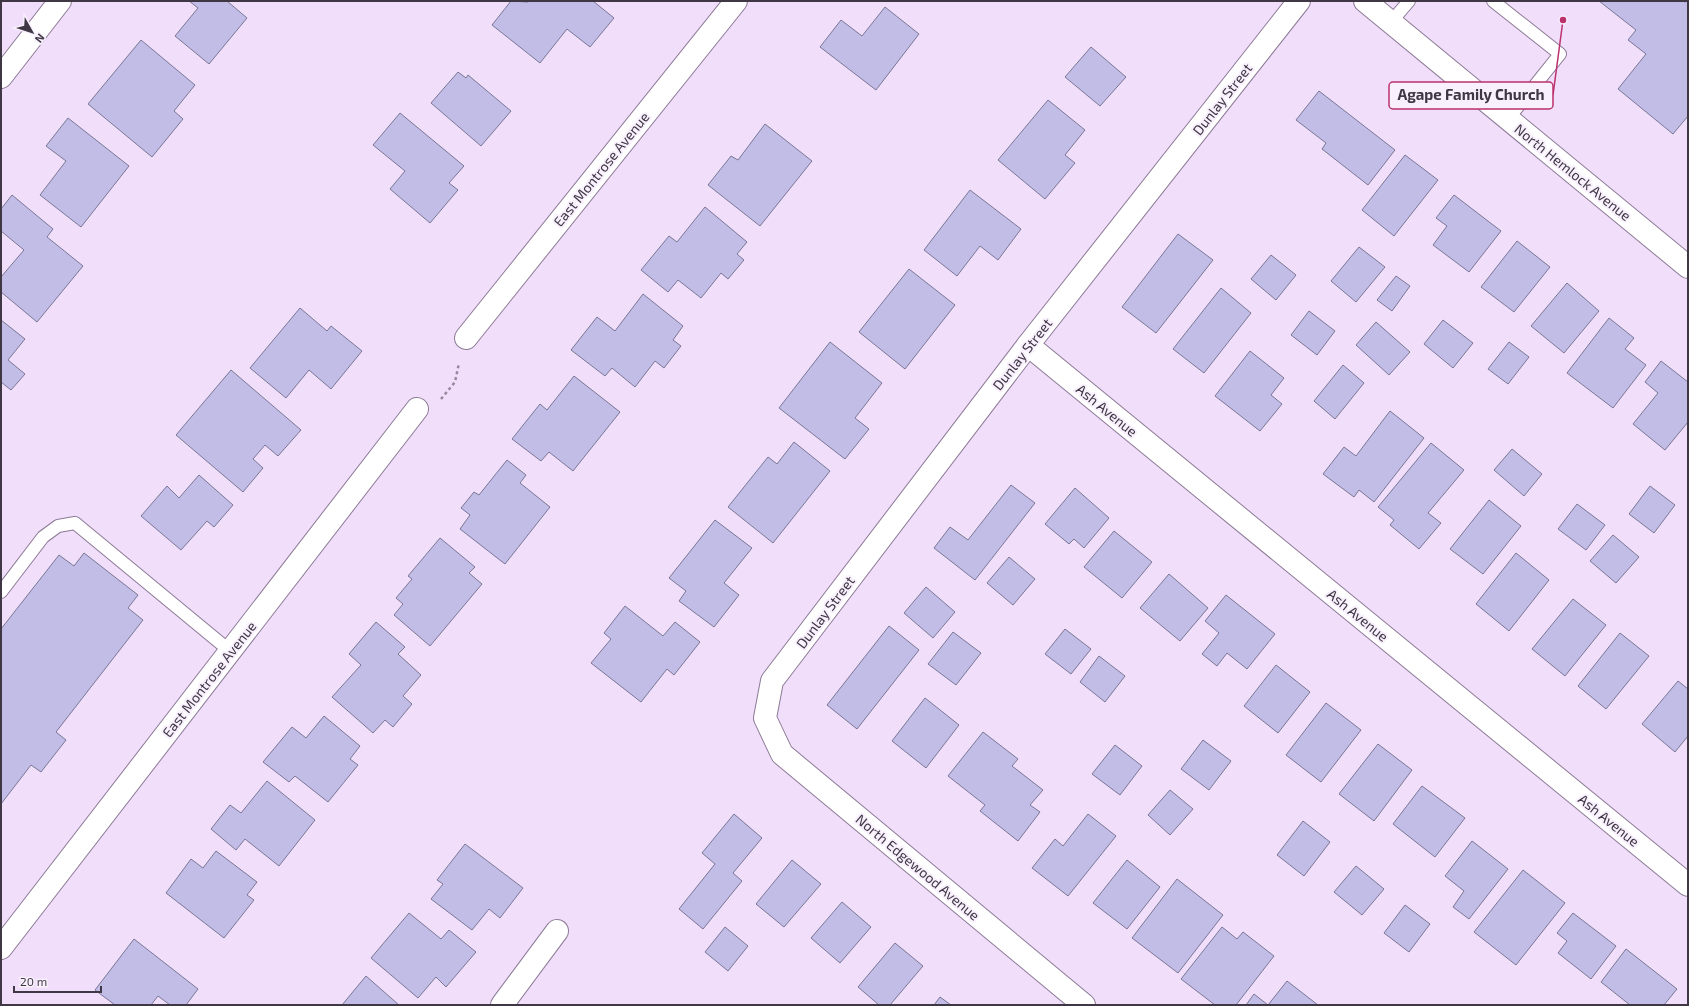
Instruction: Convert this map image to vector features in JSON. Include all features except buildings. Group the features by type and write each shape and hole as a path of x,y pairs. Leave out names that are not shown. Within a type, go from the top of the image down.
{"street":[{"path":"1,78 60,1"},
{"name":"East Montrose Avenue","path":"466,338 736,1"},
{"name":"Dunlay Street","path":"765,718 772,681 1028,345 1299,1"},
{"name":"North Hemlock Avenue","path":"1365,1 1688,267"},
{"name":"Ash Avenue","path":"1028,345 1688,885"},
{"name":"East Montrose Avenue","path":"2,946 417,409"},
{"name":"North Edgewood Avenue","path":"765,718 782,754 1084,1005"},
{"path":"502,1005 557,931"}],"lane":[{"path":"1390,22 1410,1"},
{"path":"1493,1 1560,54 1508,118"},
{"path":"1,592 43,537 58,526 75,523 230,651"}],"path":[{"path":"417,409 433,408 455,382 466,338"}],"place":[{"name":"Agape Family Church","path":"1563,20"}]}
